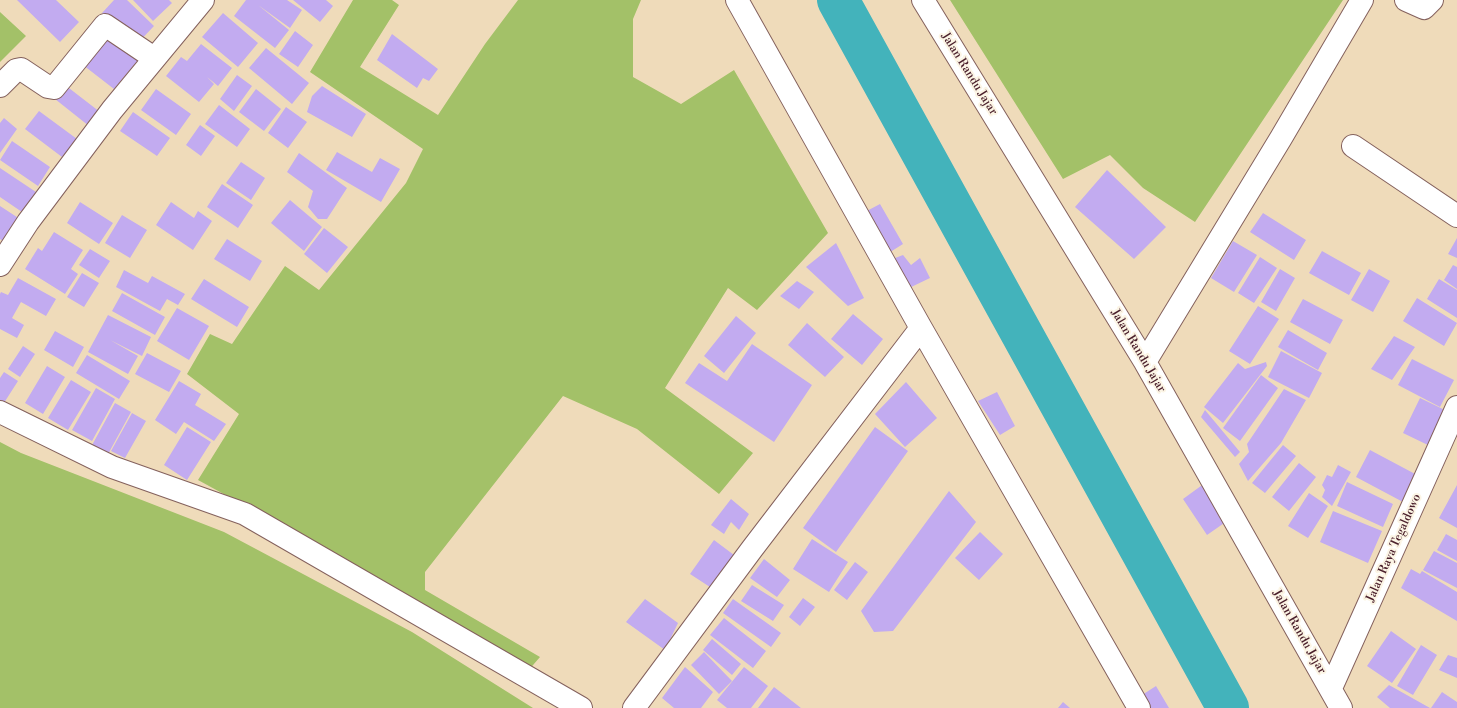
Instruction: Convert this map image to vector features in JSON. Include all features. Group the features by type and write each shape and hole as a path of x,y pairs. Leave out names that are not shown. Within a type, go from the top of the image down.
{"street":[{"path":"0,265 28,222 154,58 204,0"},
{"path":"737,0 921,328 1139,708"},
{"name":"Jalan Randu Jajar","path":"923,0 1145,362 1341,708"},
{"path":"1145,362 1281,138 1362,0"},
{"path":"1406,0 1424,8 1432,0"},
{"path":"0,86 16,70 21,69 48,87 54,88 105,25 154,58"},
{"path":"1353,146 1457,216"},
{"path":"634,708 752,549 921,328"},
{"name":"Jalan Raya Tegaldowo","path":"1331,688 1457,407"},
{"path":"0,412 112,466 244,514 581,708"}],"green space":[{"path":"353,0 392,0 399,5 360,67 438,115 485,44 518,0 641,0 633,19 633,77 681,104 734,70 828,233 757,310 728,288 665,388 753,453 719,494 637,429 563,396 425,572 425,590 540,657 527,672 264,516 198,480 239,414 187,374 210,334 232,344 285,266 319,290 406,183 423,149 310,72"},
{"path":"950,0 1343,0 1195,222 1143,188 1110,155 1063,179"},
{"path":"0,12 26,36 0,62"},
{"path":"0,442 21,453 224,532 412,632 533,708 0,708"}],"building":[{"path":"17,0 56,0 79,22 60,42"},
{"path":"114,0 127,0 154,26 135,46 102,13"},
{"path":"133,0 169,0 172,3 153,21"},
{"path":"246,0 287,0 302,10 290,28 258,5 289,30 275,48 234,16"},
{"path":"293,0 326,0 333,6 320,22"},
{"path":"223,13 258,43 238,67 202,37"},
{"path":"295,31 313,45 298,67 279,54"},
{"path":"108,34 139,59 114,89 83,65"},
{"path":"392,34 438,69 429,81 423,78 417,88 377,60"},
{"path":"201,44 232,68 218,86 207,77 214,84 199,102 166,76 181,57 187,61"},
{"path":"266,48 309,83 292,104 249,68"},
{"path":"237,75 252,86 234,111 220,99"},
{"path":"65,85 100,112 89,126 55,99"},
{"path":"322,86 366,114 352,137 307,112 312,96"},
{"path":"156,89 191,114 176,135 141,110"},
{"path":"256,89 281,109 264,131 239,112"},
{"path":"219,105 250,129 237,147 205,124"},
{"path":"286,107 307,122 288,148 268,133"},
{"path":"39,111 77,139 62,157 25,129"},
{"path":"133,112 170,138 157,156 120,131"},
{"path":"4,118 17,129 0,153 0,123"},
{"path":"200,125 215,136 201,156 186,145"},
{"path":"12,141 50,167 38,186 0,160"},
{"path":"337,152 372,172 380,158 400,169 381,202 326,170"},
{"path":"299,153 347,188 327,219 318,219 308,207 313,191 287,172"},
{"path":"241,162 265,178 251,200 226,183"},
{"path":"0,168 36,192 22,212 0,197"},
{"path":"1107,170 1166,227 1134,259 1075,207"},
{"path":"222,184 253,205 238,228 207,207"},
{"path":"290,200 322,227 304,251 271,223"},
{"path":"80,202 113,223 99,244 67,223"},
{"path":"171,202 194,218 198,211 212,221 193,250 156,225"},
{"path":"880,204 903,244 887,254 863,213"},
{"path":"0,206 23,221 7,244 0,239"},
{"path":"1263,213 1306,240 1294,260 1250,232"},
{"path":"122,215 147,230 130,258 105,243"},
{"path":"324,228 348,247 327,273 304,254"},
{"path":"54,232 83,250 71,269 78,274 65,294 25,269 38,248 42,251"},
{"path":"1457,238 1457,258 1448,254"},
{"path":"227,239 262,261 250,281 214,259"},
{"path":"1233,241 1257,255 1234,292 1211,278"},
{"path":"836,243 864,298 848,306 806,267"},
{"path":"90,249 110,261 99,278 79,265"},
{"path":"1322,251 1361,273 1349,295 1309,273"},
{"path":"903,255 911,265 920,258 930,278 907,289 890,260"},
{"path":"1260,257 1277,268 1254,303 1238,293"},
{"path":"1453,265 1457,267 1457,289 1444,280"},
{"path":"1280,269 1295,278 1276,311 1261,302"},
{"path":"1369,269 1390,281 1373,312 1351,300"},
{"path":"124,270 148,283 152,276 185,294 178,305 167,299 160,311 116,287"},
{"path":"82,273 99,283 84,307 67,297"},
{"path":"18,278 56,299 46,316 21,302 12,318 24,325 17,338 0,329 0,294 1,292 8,295"},
{"path":"204,279 249,307 237,327 191,299"},
{"path":"1439,279 1457,290 1457,318 1427,299"},
{"path":"797,281 814,292 799,309 780,296"},
{"path":"122,293 165,317 155,335 112,311"},
{"path":"1417,298 1457,323 1444,346 1403,321"},
{"path":"1303,299 1343,320 1330,344 1290,322"},
{"path":"1258,306 1279,319 1250,364 1229,351"},
{"path":"177,308 209,326 189,360 157,341"},
{"path":"853,314 883,339 862,365 831,339"},
{"path":"108,315 151,337 142,356 110,340 138,356 128,374 88,352"},
{"path":"736,316 756,333 724,373 704,356"},
{"path":"807,323 844,357 825,377 788,345"},
{"path":"1288,330 1327,353 1318,370 1278,347"},
{"path":"55,331 84,347 73,367 44,350"},
{"path":"1394,336 1415,347 1392,380 1371,369"},
{"path":"752,344 812,385 774,442 685,383 699,363 727,381"},
{"path":"23,346 35,354 20,377 8,369"},
{"path":"1281,351 1322,373 1309,398 1268,377"},
{"path":"147,353 181,371 169,392 135,374"},
{"path":"87,355 130,381 119,399 76,373"},
{"path":"1412,359 1454,380 1440,407 1398,385"},
{"path":"1266,362 1267,366 1223,423 1204,407 1238,363 1245,369"},
{"path":"47,366 65,377 43,414 25,403"},
{"path":"4,372 18,381 2,406 0,404 0,378"},
{"path":"1261,375 1278,388 1240,441 1223,428"},
{"path":"71,380 91,392 68,430 48,418"},
{"path":"179,381 201,394 195,405 226,424 214,441 184,422 176,434 155,420"},
{"path":"906,382 937,418 905,447 875,414"},
{"path":"96,388 115,399 92,441 72,430"},
{"path":"1284,389 1306,400 1281,443 1248,481 1239,464 1249,452 1247,444"},
{"path":"997,392 1015,426 1000,435 978,401"},
{"path":"1420,398 1449,412 1432,447 1403,433"},
{"path":"115,403 131,412 107,456 91,447"},
{"path":"1205,410 1240,452 1235,457 1201,417"},
{"path":"132,413 146,421 125,458 111,451"},
{"path":"187,427 211,442 187,480 164,465"},
{"path":"875,427 908,451 836,552 803,528"},
{"path":"1283,445 1296,456 1265,493 1252,483"},
{"path":"1370,450 1417,475 1403,502 1356,477"},
{"path":"1299,463 1316,477 1289,511 1272,497"},
{"path":"1338,465 1351,472 1332,506 1322,497 1325,490 1322,485 1327,475 1332,477"},
{"path":"1347,482 1393,504 1383,527 1337,506"},
{"path":"1205,483 1230,519 1207,535 1183,499"},
{"path":"1457,485 1457,528 1439,518"},
{"path":"949,491 976,522 893,631 874,632 861,611"},
{"path":"1309,493 1328,506 1308,538 1288,526"},
{"path":"731,499 749,514 739,530 731,522 724,534 711,525"},
{"path":"1333,511 1382,531 1368,563 1320,542"},
{"path":"980,532 1003,554 979,580 955,558"},
{"path":"1446,534 1457,540 1457,561 1437,550"},
{"path":"812,539 848,562 829,592 793,569"},
{"path":"714,540 738,558 713,589 690,574"},
{"path":"1434,551 1457,563 1457,588 1423,570"},
{"path":"764,559 790,580 777,597 750,578"},
{"path":"855,562 868,572 847,600 834,590"},
{"path":"1411,569 1420,574 1422,571 1457,592 1457,621 1401,588"},
{"path":"752,585 784,605 773,621 741,601"},
{"path":"803,598 815,607 800,626 789,617"},
{"path":"645,599 678,623 665,650 626,622"},
{"path":"733,599 781,633 771,647 723,613"},
{"path":"724,618 766,651 753,668 710,635"},
{"path":"1391,631 1416,649 1392,683 1367,666"},
{"path":"712,639 741,664 732,675 703,650"},
{"path":"1421,645 1437,655 1413,695 1397,686"},
{"path":"704,652 732,681 719,694 691,665"},
{"path":"1448,655 1457,658 1457,678 1439,670"},
{"path":"685,667 713,692 701,708 674,708 662,698"},
{"path":"744,667 768,686 751,708 727,708 717,700"},
{"path":"1389,685 1430,708 1390,708 1377,697"},
{"path":"1156,686 1169,708 1149,708 1142,695"},
{"path":"774,687 801,708 758,708"},
{"path":"1442,692 1457,702 1457,708 1431,708"},
{"path":"1063,702 1070,708 1058,708"}],"waterway":[{"path":"838,0 1228,708"}]}
